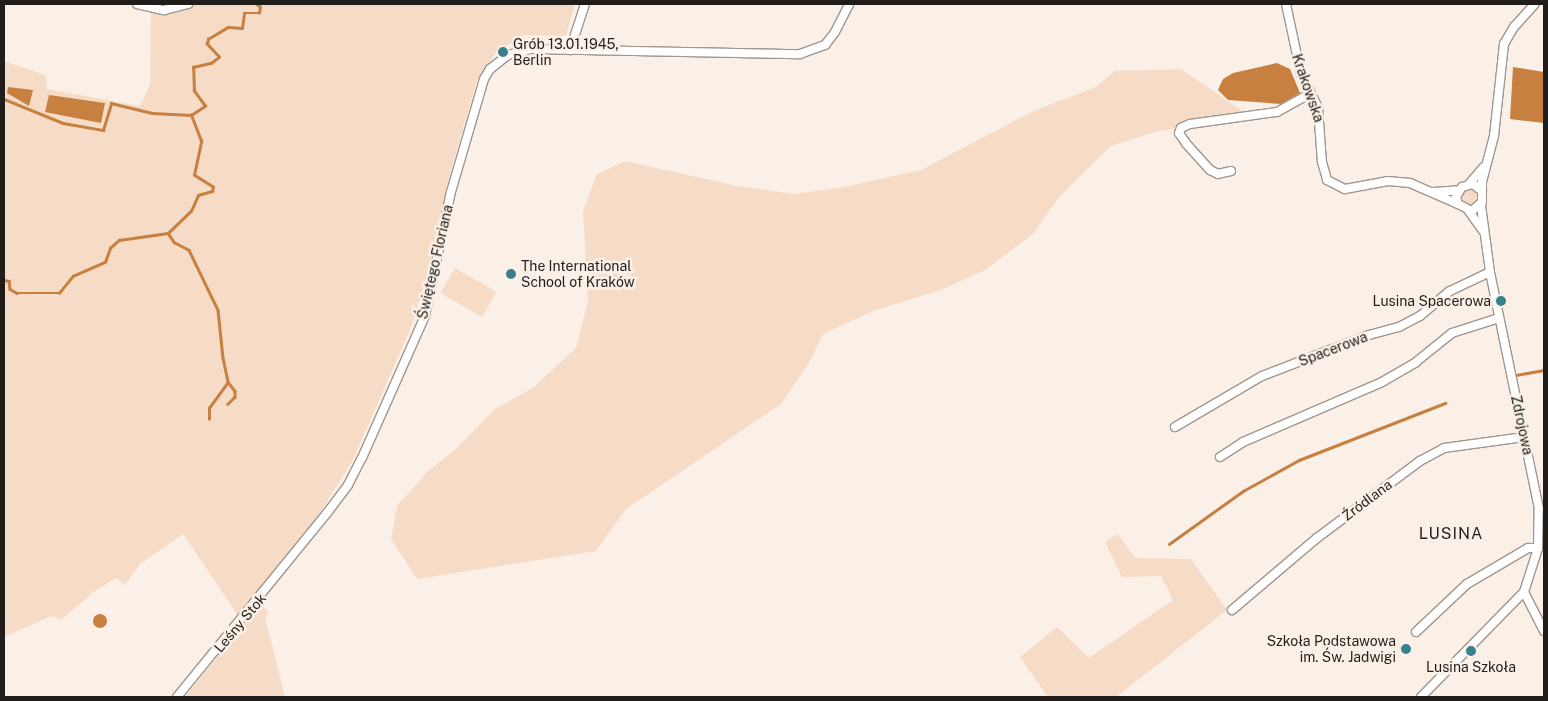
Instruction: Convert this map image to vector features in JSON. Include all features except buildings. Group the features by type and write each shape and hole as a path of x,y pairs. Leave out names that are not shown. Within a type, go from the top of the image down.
{"street":[{"path":"137,4 164,10 188,4"},
{"path":"570,50 585,4"},
{"name":"Świętego Floriana","path":"301,546 348,485 424,316 451,192 484,79 497,62 519,51 570,50 800,54 825,45 835,32 848,4"},
{"name":"Krakowska","path":"1286,4 1301,74 1311,93 1321,122 1324,174 1332,184 1352,188 1398,181 1433,192 1458,204"},
{"path":"1484,167 1469,184 1459,190 1458,204 1468,210 1481,205 1484,167 1494,136 1504,44 1514,26 1535,4"},
{"path":"1231,171 1218,174 1210,170 1186,143 1180,133 1181,128 1190,124 1277,112 1311,93"},
{"path":"1469,184 1482,191"},
{"name":"Krakowska","path":"1433,192 1459,190"},
{"name":"Zdrojowa","path":"1421,697 1524,592 1538,548 1539,509 1490,272 1481,205"},
{"name":"Zdrojowa","path":"1468,210 1483,231"},
{"name":"Spacerowa","path":"1175,427 1262,376 1369,335 1398,327 1420,316 1450,291 1490,272"},
{"path":"1220,457 1244,442 1382,382 1416,362 1452,333 1499,318"},
{"name":"Źródlana","path":"1232,610 1317,538 1420,461 1444,448 1524,437"},
{"name":"Leśny Stok","path":"177,697 301,546"},
{"path":"1416,632 1467,584 1528,548 1538,548"},
{"path":"1524,592 1544,630"}],"shaded area":[{"path":"192,4 575,4 566,36 524,35 497,51 477,80 450,174 428,274 410,330 353,460 314,522 239,617 183,534 140,564 125,585 116,578 95,591 61,620 51,616 4,637 4,61 46,75 47,89 140,106 150,85 151,13 179,12"},
{"path":"1277,63 1290,69 1300,93 1281,104 1228,100 1218,90 1223,79 1233,73"},
{"path":"1513,67 1544,72 1544,123 1510,119"},
{"path":"1181,69 1242,111 1231,118 1155,132 1111,146 1059,197 1033,234 985,270 941,290 873,311 823,334 809,363 781,404 626,509 596,551 417,579 391,539 397,506 427,472 456,449 495,409 534,387 576,348 588,301 583,211 597,174 625,161 738,186 794,194 844,187 921,170 1033,111 1096,87 1115,71"},
{"path":"8,87 33,90 29,106 7,93"},
{"path":"49,95 105,103 101,123 45,112"},
{"path":"1469,189 1475,191 1477,197 1475,203 1469,205 1463,203 1461,197 1463,191"},
{"path":"455,268 497,292 482,317 440,293"},
{"path":"1118,534 1135,558 1191,559 1227,610 1116,697 1048,697 1020,657 1057,627 1089,658 1173,600 1161,576 1122,577 1105,542"},
{"path":"261,604 269,613 265,617 285,697 185,697"},
{"path":"97,614 103,614 107,621 103,628 97,628 93,624 93,618"}],"waterway":[{"path":"4,99 63,123 103,130 111,103 152,113 191,115 205,106 194,91 193,67 211,63 219,57 207,44 208,39 228,27 242,28 244,13 259,13 260,7 256,4"},
{"path":"4,280 9,281 10,289 17,293 59,293 73,276 105,262 110,248 119,240 168,233 191,211 198,195 212,191 213,187 194,175 201,141 191,115"},
{"path":"168,233 174,242 189,250 218,310 223,358 228,382 235,391 235,397 228,404"},
{"path":"1516,375 1544,370"},
{"path":"209,419 209,408 228,382"},
{"path":"1169,544 1243,491 1299,460 1445,403"}],"place":[{"name":"Grób 13.01.1945, Berlin","path":"503,52"},
{"name":"The International School of Kraków","path":"511,274"},
{"name":"Lusina Spacerowa","path":"1501,301"},
{"name":"Szkoła Podstawowa im. Św. Jadwigi","path":"1406,649"},
{"name":"Lusina Szkoła","path":"1471,651"}],"district":[{"name":"LUSINA","path":"1451,534"}]}
